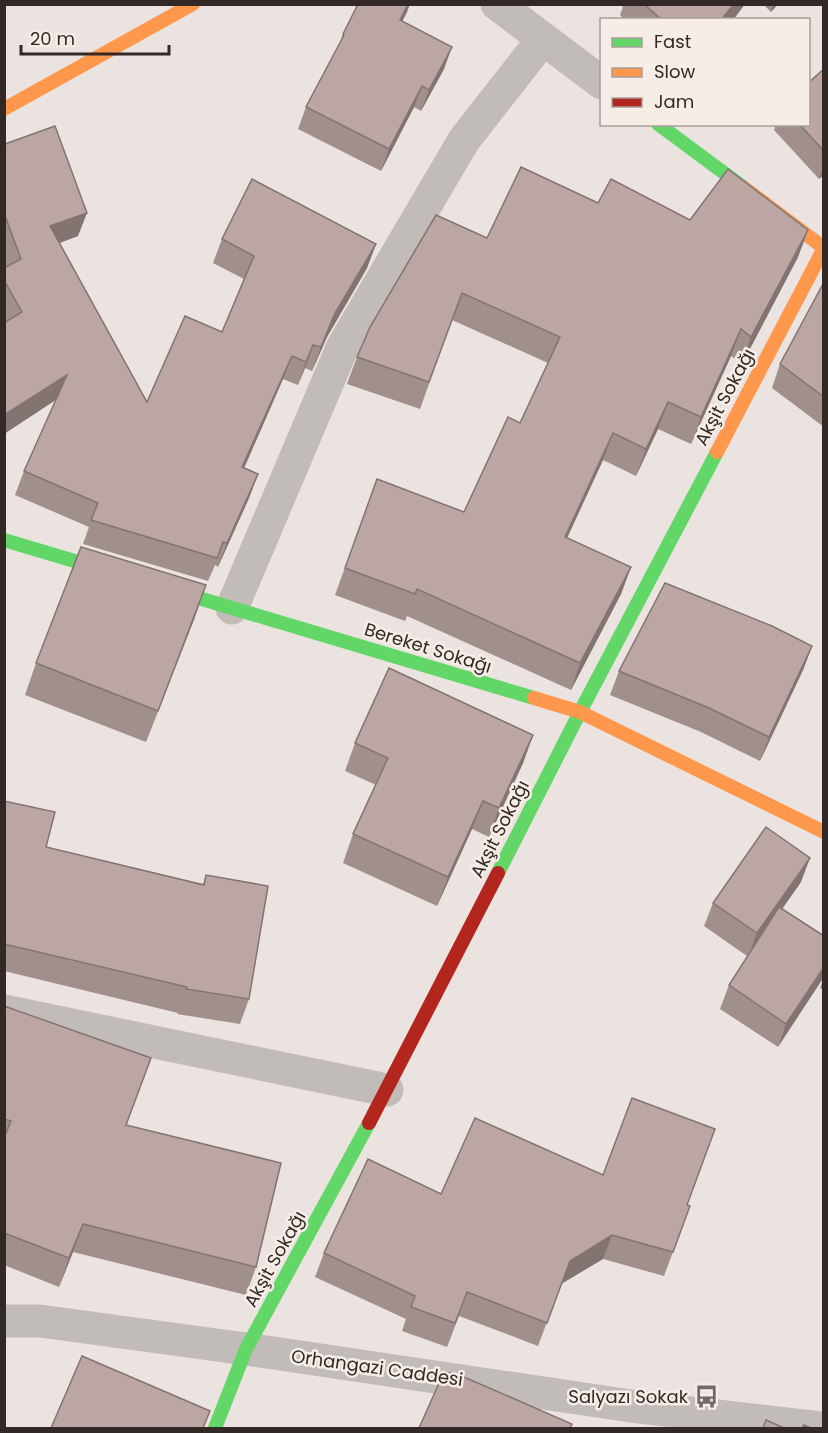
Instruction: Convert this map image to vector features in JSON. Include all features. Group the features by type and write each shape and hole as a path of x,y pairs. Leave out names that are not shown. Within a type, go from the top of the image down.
{"street":[{"path":"4,109 193,4"},
{"path":"497,4 600,82"},
{"path":"232,608 343,346 464,140 543,39"},
{"path":"661,126 824,248"},
{"name":"Akşit Sokağı","path":"215,1428 246,1349 387,1090 580,712 824,248"},
{"name":"Bereket Sokağı","path":"4,540 580,712 824,832"},
{"path":"4,1011 387,1090"},
{"name":"Orhangazi Caddesi","path":"4,1321 40,1322 246,1349 626,1417 821,1428"}],"building":[{"path":"358,4 408,4 400,20 452,47 429,90 422,86 389,149 306,107"},
{"path":"644,4 734,4 723,18 660,18"},
{"path":"824,69 824,151 801,126 810,126 810,81"},
{"path":"55,126 87,213 50,226 147,402 185,316 222,332 254,256 222,239 252,179 376,244 335,313 321,347 313,345 306,362 292,356 242,467 258,474 227,543 223,542 217,558 91,520 98,503 24,471 67,375 4,415 4,323 22,312 4,280 4,268 21,259 4,213 4,142 5,144"},
{"path":"521,167 598,203 611,179 690,220 728,169 808,230 751,337 741,329 701,417 668,402 646,449 613,433 565,537 631,567 580,663 417,589 415,594 345,568 377,479 464,512 508,417 520,423 560,337 462,293 429,382 357,357 370,327 436,215 487,238"},
{"path":"824,282 824,397 780,364"},
{"path":"81,547 206,585 158,711 36,663"},
{"path":"665,583 772,626 812,646 769,737 709,708 619,671"},
{"path":"389,668 533,735 499,808 483,801 448,877 353,834 388,758 355,743"},
{"path":"4,801 55,812 46,847 204,885 206,875 268,886 249,999 186,989 187,987 4,944"},
{"path":"766,827 810,858 757,933 713,903"},
{"path":"779,907 824,936 824,967 786,1024 729,985"},
{"path":"4,1006 151,1058 126,1125 281,1163 256,1267 83,1224 69,1258 4,1233 4,1138 11,1121 4,1119"},
{"path":"632,1098 715,1129 687,1205 690,1206 673,1252 612,1235 570,1261 547,1323 467,1292 455,1323 411,1307 415,1296 324,1253 368,1159 441,1194 475,1118 603,1175"},
{"path":"82,1356 210,1411 203,1428 51,1428"},
{"path":"444,1372 457,1374 572,1424 570,1428 419,1428"},
{"path":"766,1420 784,1428 763,1428"}],"traffic: fast":[{"path":"661,126 743,187"},
{"path":"498,873 717,452"},
{"path":"4,540 534,698"},
{"path":"215,1428 246,1349 369,1123"}],"traffic: slow":[{"path":"4,109 193,4"},
{"path":"717,452 824,248 743,187"},
{"path":"534,698 580,712 824,832"}],"traffic: jam":[{"path":"369,1123 498,873"}],"place":[{"name":"Salyazı Sokak","path":"706,1397"}]}
